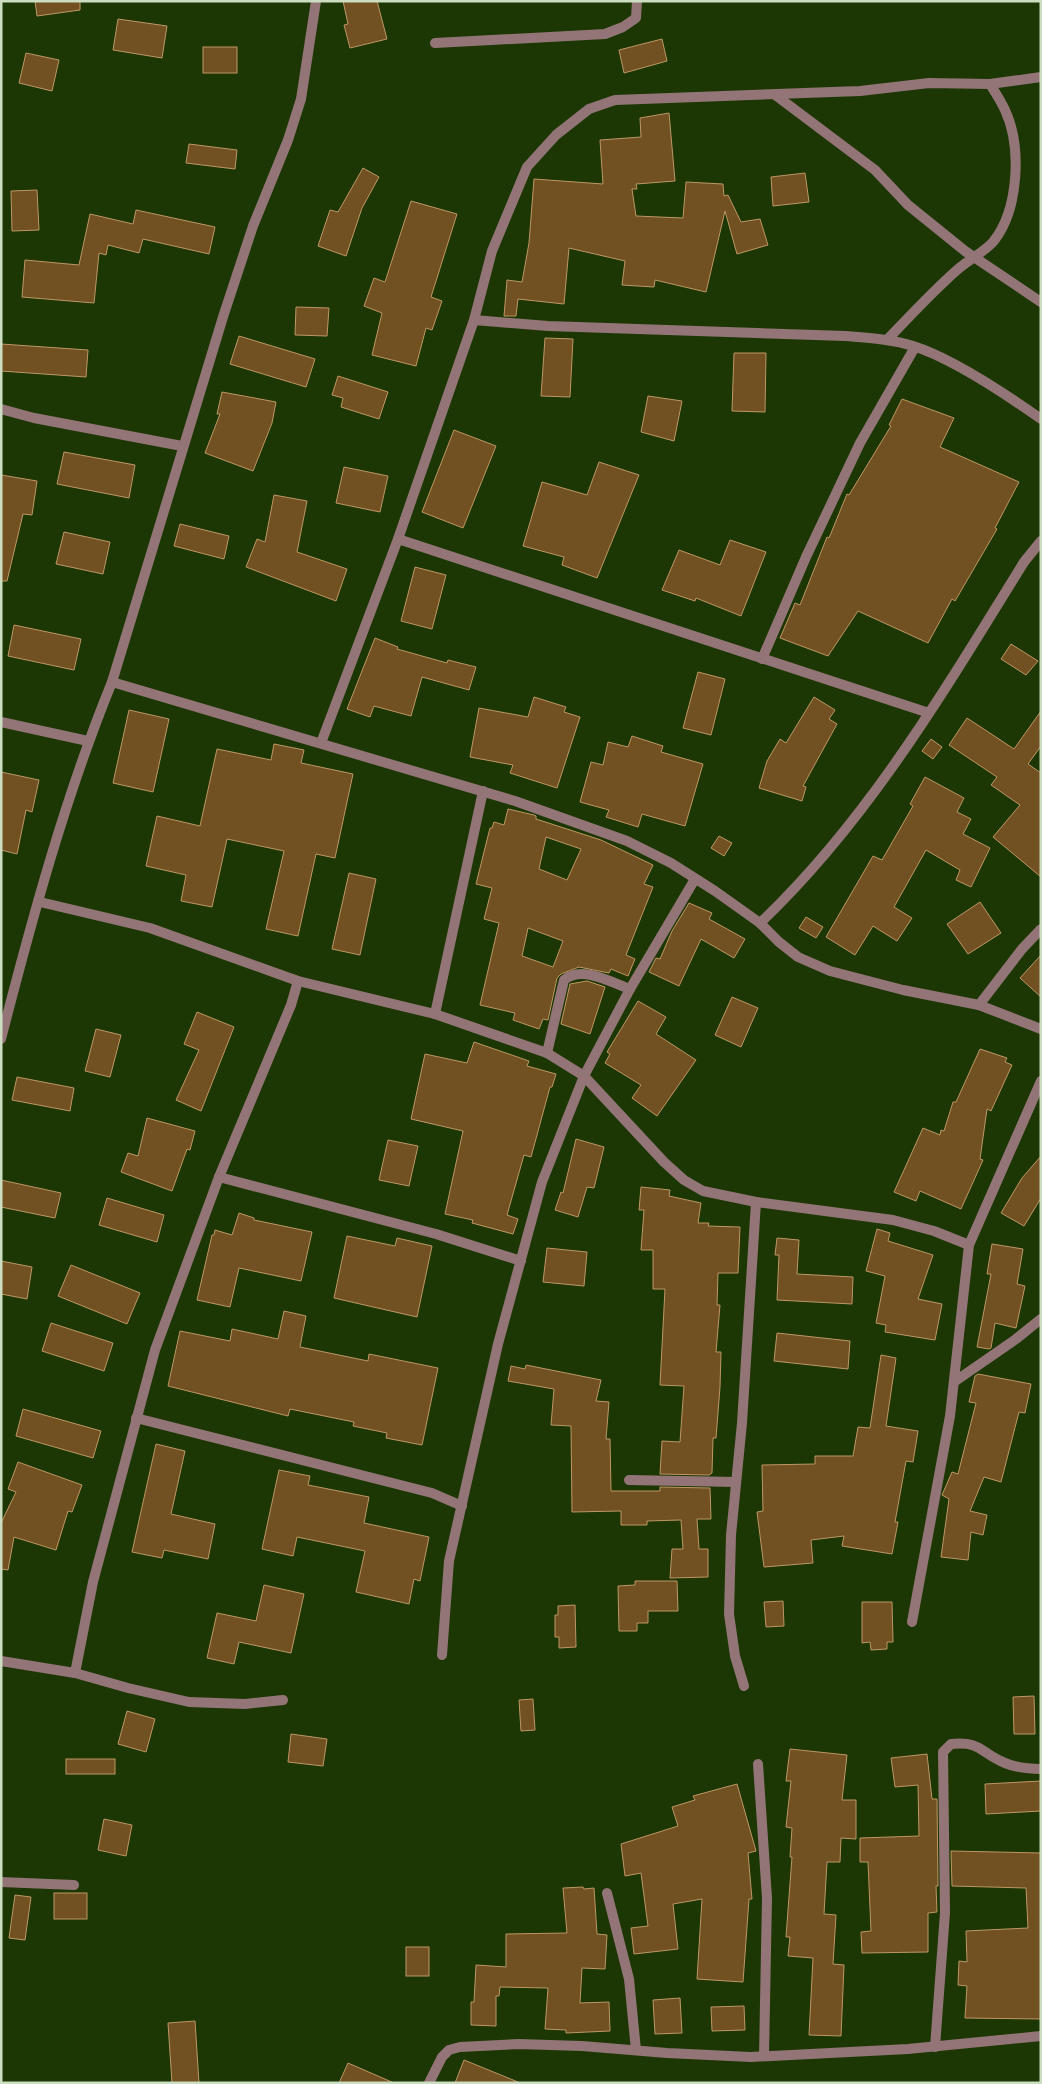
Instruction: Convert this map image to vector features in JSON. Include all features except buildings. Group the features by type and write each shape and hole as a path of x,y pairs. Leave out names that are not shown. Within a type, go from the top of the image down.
{"street":[{"path":"1,1040 88,741 112,682 182,446 253,226 288,140 301,99 316,1"},
{"path":"435,43 606,34 623,27 636,18 637,1"},
{"path":"321,743 398,539 474,320 492,251 528,167 556,135 589,108 615,100 860,92 929,83 990,84 1041,77"},
{"path":"887,340 941,284 972,256 993,241 1003,226 1016,180 1014,143 1006,111 990,84"},
{"path":"774,94 875,170 908,205 972,256 1041,302"},
{"path":"474,320 548,326 845,336 887,340 915,347 954,364 1041,419"},
{"path":"762,659 806,557 860,443 915,347"},
{"path":"1,409 34,418 182,446"},
{"path":"398,539 930,713"},
{"path":"760,923 815,868 930,713 1024,562 1041,541"},
{"path":"112,682 483,791 627,841 695,879 760,923 798,957 830,971 903,990 979,1005 1041,1029"},
{"path":"1,722 88,741"},
{"path":"435,1014 483,791"},
{"path":"442,1655 449,1560 498,1344 542,1182 584,1076 630,989 695,879"},
{"path":"40,902 150,928 298,981 435,1014 546,1053 584,1076 664,1162 684,1180 704,1191 756,1202 893,1220 934,1231 968,1245"},
{"path":"979,1005 1022,949 1041,930"},
{"path":"546,1053 564,980 570,975 582,972 630,989"},
{"path":"75,1673 93,1582 155,1350 219,1177 291,1005 298,981"},
{"path":"912,1622 950,1416 968,1245 1041,1081"},
{"path":"219,1177 436,1234 521,1261"},
{"path":"744,1686 735,1656 729,1614 731,1535 752,1280 756,1202"},
{"path":"954,1382 1016,1339 1041,1319"},
{"path":"136,1418 432,1493 462,1506"},
{"path":"629,1480 736,1482"},
{"path":"1,1661 75,1673 189,1702 245,1704 283,1700"},
{"path":"935,2047 945,1913 943,1752 951,1744 968,1742 1004,1763 1021,1768 1041,1769"},
{"path":"758,1764 767,1898 764,2056"},
{"path":"1,1882 74,1885"},
{"path":"607,1893 624,1950 630,1979 636,2050"},
{"path":"429,2083 442,2057 449,2050 460,2047 518,2044 764,2056 935,2047 1041,2036"}]}
